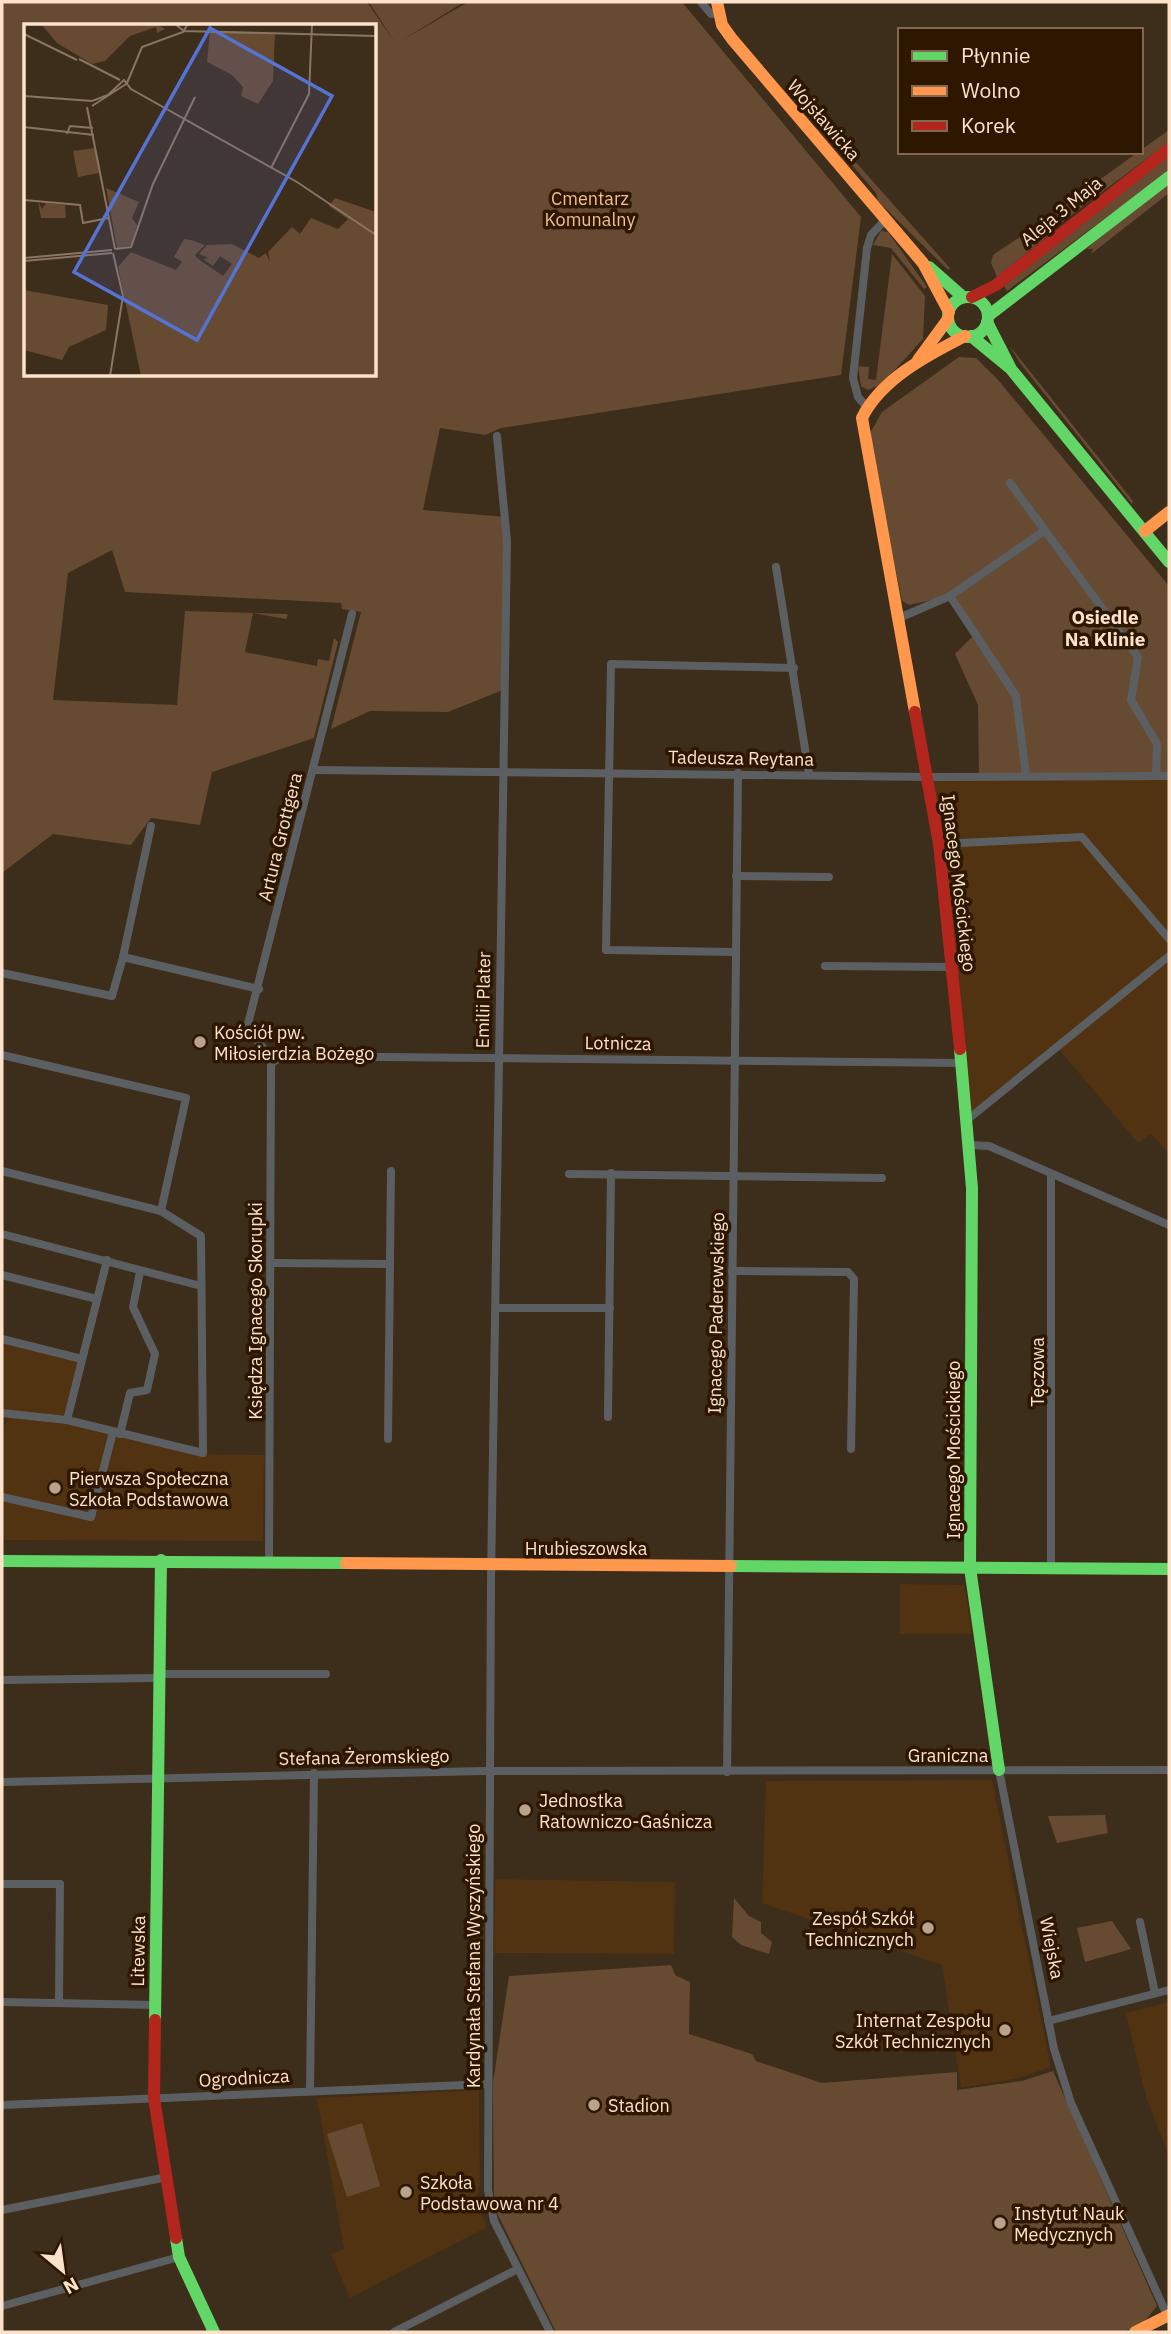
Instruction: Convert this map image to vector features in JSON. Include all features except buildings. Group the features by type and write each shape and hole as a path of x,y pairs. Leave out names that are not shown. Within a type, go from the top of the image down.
{"street":[{"name":"Wojsławicka","path":"701,2 711,14 718,8 732,39 923,263 968,297"},
{"name":"Aleja 3 Maja","path":"968,297 996,285 1169,149"},
{"name":"Aleja 3 Maja","path":"988,319 1169,177"},
{"path":"886,219 871,234 867,248 853,374 859,397 866,405 914,366 984,329 988,319"},
{"name":"Wojsławicka","path":"923,263 949,316"},
{"path":"914,366 949,316 951,306 968,297 984,304 1010,368 1169,562"},
{"path":"949,316 954,330 968,336 1010,368"},
{"name":"Ignacego Mościckiego","path":"866,405 863,427 939,844 970,1145 970,1568"},
{"name":"Emilii Plater","path":"492,1565 507,541 498,436"},
{"path":"1010,483 1139,656 1131,700 1157,744 1156,776"},
{"path":"1146,531 1169,512"},
{"path":"898,618 950,596 1044,531"},
{"path":"776,566 809,774"},
{"path":"950,596 1016,696 1026,776"},
{"name":"Artura Grottgera","path":"274,1061 248,1024 352,614"},
{"path":"735,952 606,950 611,664 794,668"},
{"name":"Tadeusza Reytana","path":"313,770 928,777 1169,776"},
{"name":"Ignacego Paderewskiego","path":"727,1772 738,773"},
{"path":"2,972 112,996 123,957 150,826"},
{"path":"939,844 1082,836 1169,939"},
{"path":"736,876 829,877"},
{"path":"967,1120 1169,956"},
{"path":"123,957 259,989"},
{"path":"825,966 953,967"},
{"path":"2,1055 186,1098 161,1211"},
{"name":"Lotnicza","path":"274,1061 285,1056 962,1063"},
{"name":"Księdza Ignacego Skorupki","path":"269,1563 271,1065 274,1061"},
{"path":"970,1145 989,1146 1169,1225"},
{"path":"2,1171 161,1211 201,1236 203,1453 67,1420 2,1413"},
{"path":"388,1439 391,1171"},
{"path":"608,1417 611,1173"},
{"path":"569,1174 882,1178"},
{"name":"Tęczowa","path":"1051,1175 1051,1569"},
{"path":"2,1234 201,1286"},
{"path":"67,1420 107,1260"},
{"path":"271,1263 390,1265"},
{"path":"732,1271 848,1272 854,1279 851,1449"},
{"path":"2,1497 91,1517 130,1393 147,1390 155,1354 133,1307 140,1272"},
{"path":"2,1275 97,1298"},
{"path":"496,1308 610,1308"},
{"path":"2,1339 82,1359"},
{"name":"Litewska","path":"161,1560 155,2098 179,2257 214,2332"},
{"name":"Hrubieszowska","path":"2,1561 1169,1569"},
{"name":"Kardynała Stefana Wyszyńskiego","path":"492,1565 489,2208 551,2332"},
{"name":"Wiejska","path":"970,1568 999,1770 1048,2021 1071,2102 1168,2315"},
{"path":"2,1680 326,1674"},
{"name":"Graniczna","path":"727,1772 1169,1770"},
{"name":"Stefana Żeromskiego","path":"2,1782 314,1773 727,1772"},
{"path":"310,2091 314,1773"},
{"path":"2,1884 60,1884 59,2002"},
{"path":"1140,1922 1155,1993"},
{"path":"1048,2021 1169,1990"},
{"path":"2,2002 155,2005"},
{"name":"Ogrodnicza","path":"2,2105 488,2084"},
{"path":"2,2210 167,2177"},
{"path":"2,2306 179,2257"},
{"path":"394,2332 518,2269"},
{"path":"1135,2332 1168,2315"}],"shaded area":[{"path":"1169,776 1169,1154 1151,1134 1138,1143 1057,1047 967,1120 928,777"},
{"path":"2,1342 81,1362 66,1421 195,1454 264,1455 263,1541 2,1540 2,1427 9,1420 2,1406"},
{"path":"900,1584 964,1585 972,1634 900,1634"},
{"name":"Zespół Szkół Technicznych","path":"992,1780 1051,2067 1019,2078 961,2088 942,1965 762,1903 766,1781"},
{"path":"495,1879 675,1882 674,1954 494,1953"},
{"path":"1169,2002 1169,2156 1146,2097 1126,2013"},
{"name":"Szkoła Podstawowa nr 4","path":"479,2090 480,2182 476,2202 487,2227 350,2298 331,2254 344,2249 317,2098"}],"green space":[{"name":"Cmentarz Komunalny","path":"2,2 367,2 396,44 369,2 464,2 401,41 468,2 682,2 861,217 841,375 501,428 485,435 440,428 423,510 506,517 503,690 448,712 370,711 331,729 361,612 342,609 341,603 125,592 112,550 68,573 53,700 177,705 185,611 253,613 245,652 317,666 318,659 329,661 334,638 338,642 314,738 212,772 200,825 151,818 131,845 53,834 2,873"},
{"path":"806,120 852,158 950,268 948,270 878,201 876,193 835,145"},
{"path":"1169,130 1169,142 1058,225 1057,214 1063,206 1136,154 1143,154 1143,149"},
{"path":"1169,156 1169,171 1007,291 1004,286"},
{"path":"1169,183 1169,193 1091,254 1093,249 1087,249 1092,244"},
{"path":"1037,222 1048,226 1048,236 997,277 991,263 993,255 1038,225"},
{"path":"881,231 888,232 927,287 924,289 891,248 873,245"},
{"path":"892,254 925,296 923,339 882,384 868,390 861,386 858,366 869,367 868,379 876,380"},
{"path":"1009,345 1133,501 1132,504 1020,363"},
{"path":"959,357 976,358 999,381 1169,586 1169,776 979,776 978,705 955,654 975,634 950,596 909,605 902,601 869,435 882,412"},
{"path":"253,613 286,614 286,619"},
{"path":"1105,1815 1108,1833 1057,1843 1048,1816"},
{"path":"734,1898 749,1916 761,1922 761,1933 772,1942 769,1954 741,1945 732,1937"},
{"path":"1112,1921 1131,1949 1085,1962 1077,1928"},
{"path":"671,1965 675,1975 690,1982 689,2034 752,2054 756,2061 822,2083 957,2072 957,2090 1022,2081 1053,2071 1157,2306 1145,2321 1124,2332 556,2332 494,2207 493,2083 509,1976"},
{"path":"362,2123 380,2186 347,2197 327,2134"}],"traffic: fast":[{"path":"988,316 1169,177"},
{"path":"929,267 963,297"},
{"path":"968,297 982,303 988,317 982,331 968,337 954,331 948,317 954,303 968,297"},
{"path":"987,322 1010,367"},
{"path":"971,336 1010,368 1169,562"},
{"path":"960,1049 972,1188 970,1568 999,1770"},
{"path":"155,2020 161,1560"},
{"path":"2,1561 346,1563"},
{"path":"731,1566 1169,1569"},
{"path":"176,2238 179,2257 214,2332"}],"traffic: slow":[{"path":"717,2 722,25 732,39 923,263 949,312"},
{"path":"918,360 948,319"},
{"path":"915,712 862,418 870,404 893,380 921,360 965,336"},
{"path":"1145,531 1169,512"},
{"path":"346,1563 731,1566"},
{"path":"1135,2332 1169,2315"}],"traffic: jam":[{"path":"972,297 996,285 1169,149"},
{"path":"915,712 939,844 960,1049"},
{"path":"155,2020 154,2098 176,2238"}],"place":[{"name":"Kościół pw. Miłosierdzia Bożego","path":"200,1042"},
{"name":"Pierwsza Społeczna Szkoła Podstawowa","path":"55,1488"},
{"name":"Jednostka Ratowniczo-Gaśnicza","path":"525,1810"},
{"name":"Zespół Szkół Technicznych","path":"928,1928"},
{"name":"Internat Zespołu Szkół Technicznych","path":"1005,2030"},
{"name":"Stadion","path":"594,2105"},
{"name":"Szkoła Podstawowa nr 4","path":"406,2192"},
{"name":"Instytut Nauk Medycznych","path":"1000,2223"}],"district":[{"name":"Osiedle Na Klinie","path":"1105,628"}]}
